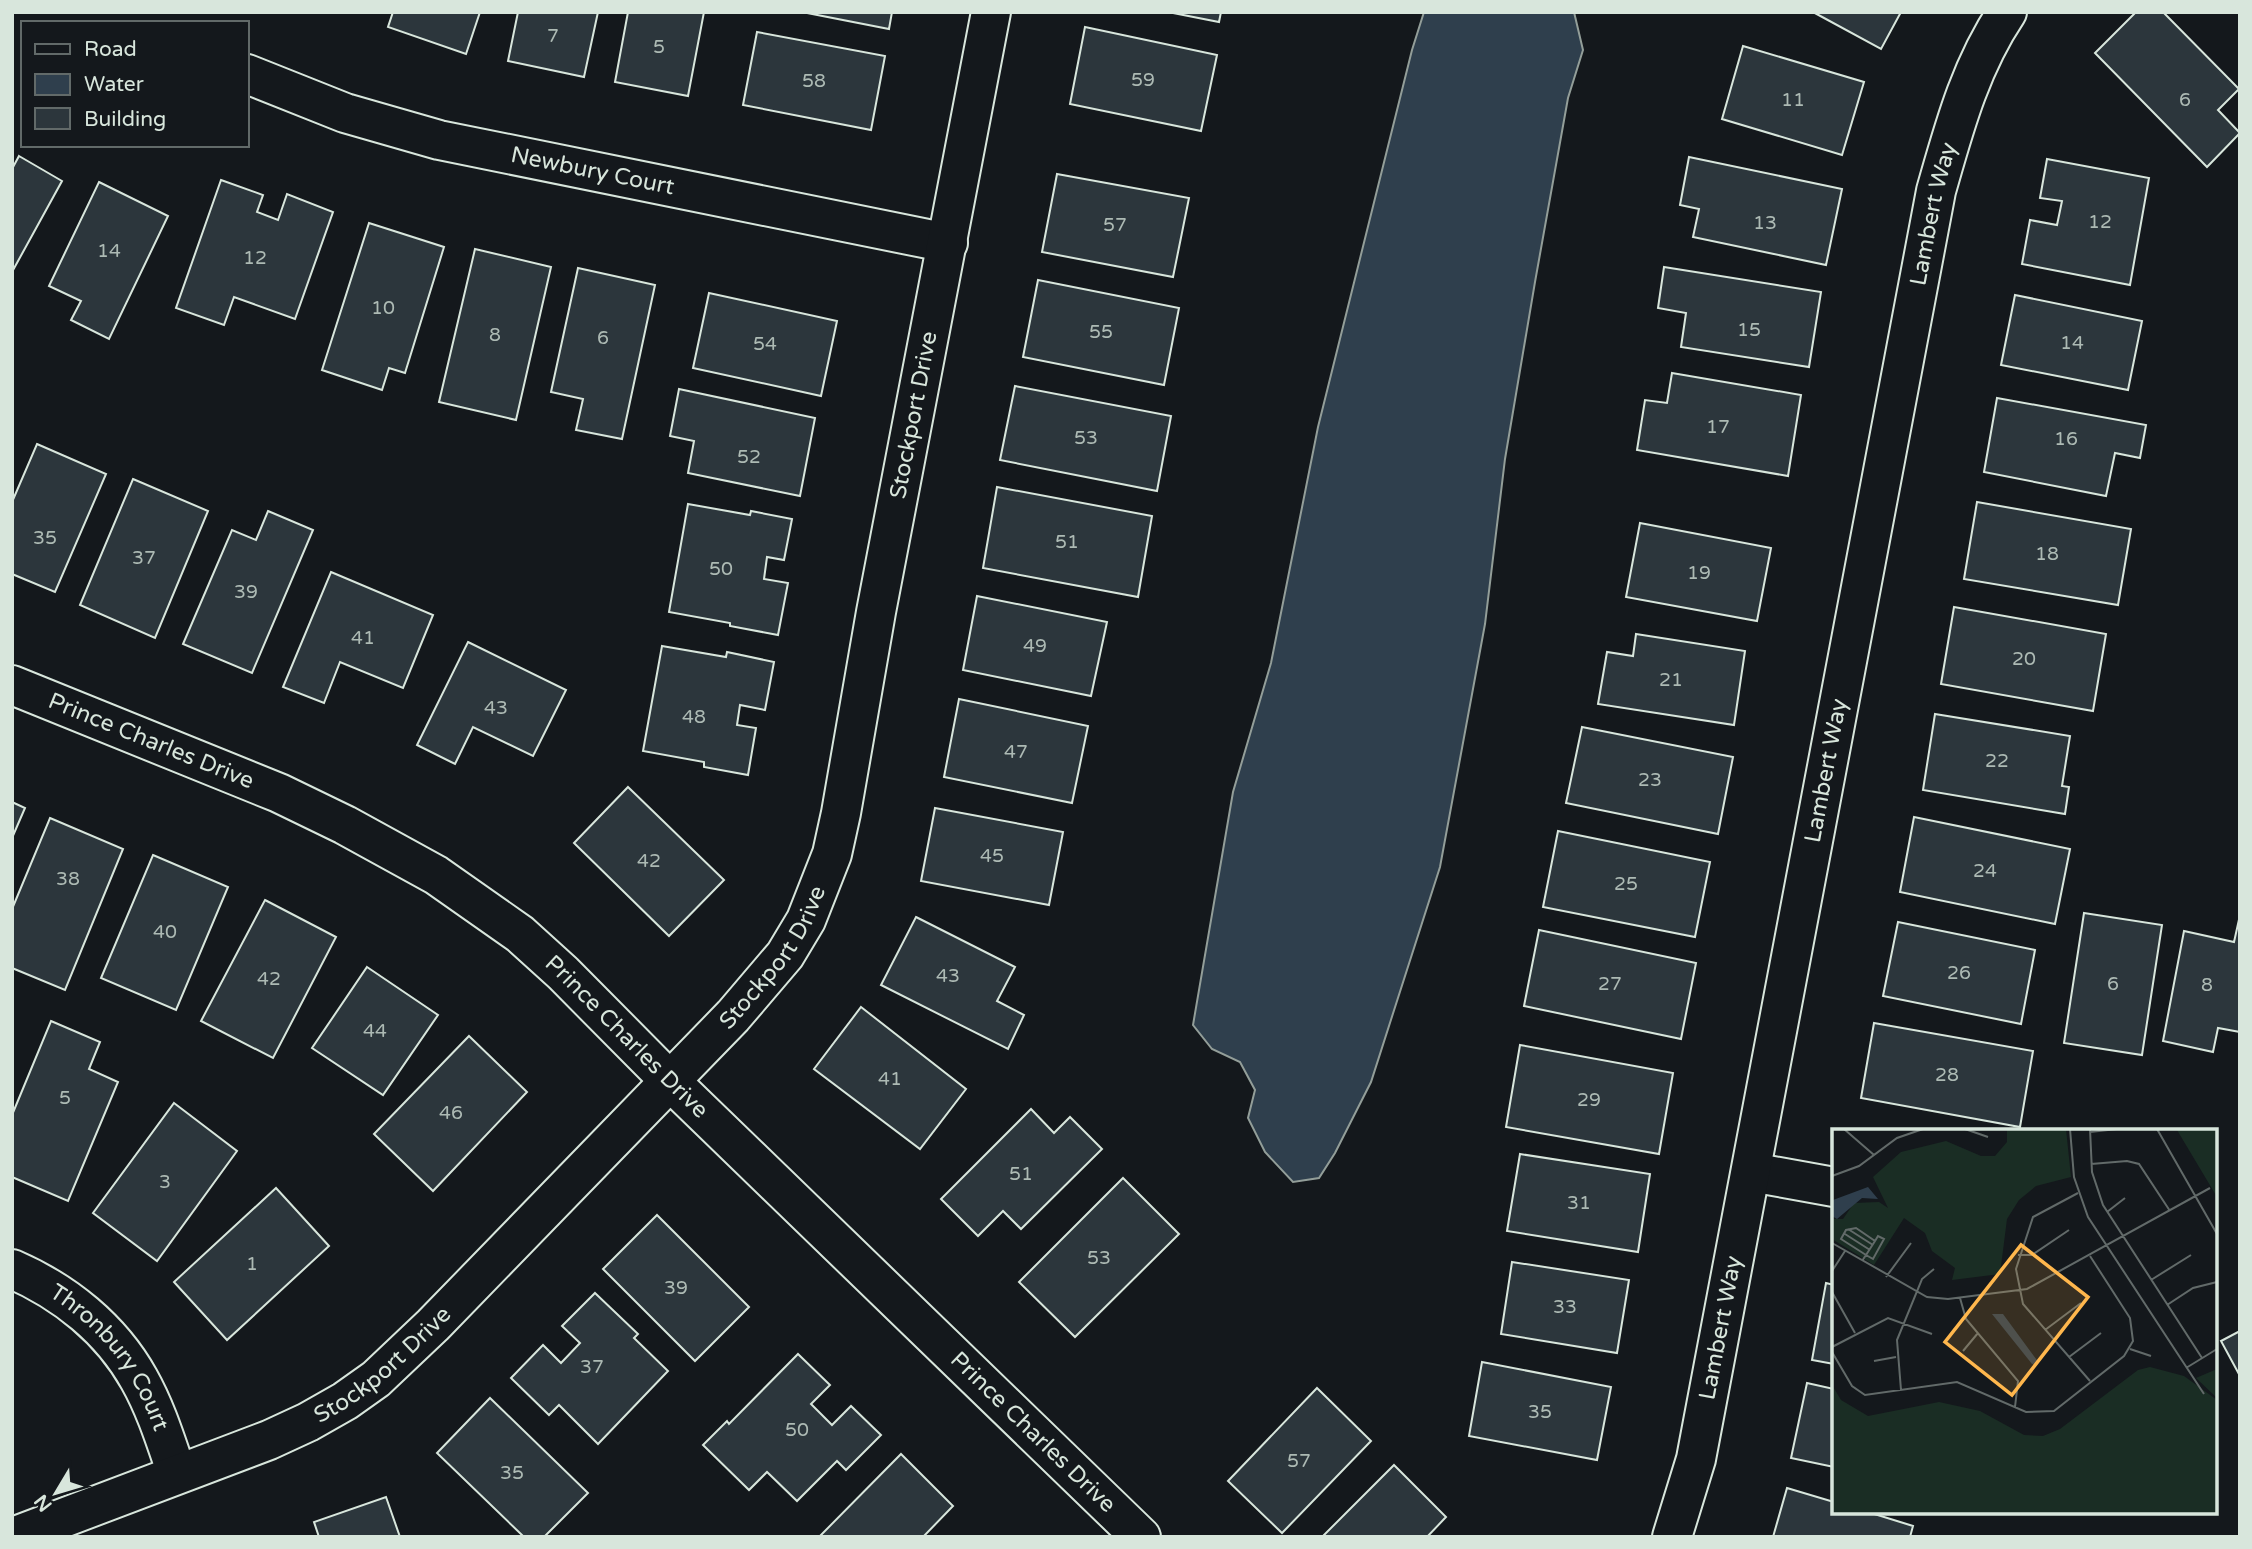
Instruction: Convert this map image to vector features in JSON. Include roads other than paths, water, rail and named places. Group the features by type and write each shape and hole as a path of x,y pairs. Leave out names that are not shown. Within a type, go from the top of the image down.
{"street":[{"name":"Stockport Drive","path":"13,1537 269,1440 345,1401 376,1379 433,1325 733,1016 785,955 806,920 832,854 873,624 991,12"},
{"name":"Lambert Way","path":"1672,1537 1696,1459 1936,191 1963,98 1979,62 2007,12"},
{"name":"Newbury Court","path":"248,74 345,113 439,139 948,243"},
{"name":"Prince Charles Drive","path":"12,685 279,793 436,874 520,934 572,981 669,1080 1141,1537"},
{"path":"1751,1172 1832,1187"},
{"name":"Thronbury Court","path":"12,1269 56,1292 90,1318 119,1348 140,1380 156,1414 177,1474"}],"water":[{"path":"1424,12 1574,12 1583,50 1568,98 1535,282 1505,459 1485,624 1440,867 1371,1082 1335,1153 1319,1178 1293,1182 1265,1152 1248,1118 1255,1090 1240,1062 1212,1049 1193,1025 1233,792 1271,663 1318,427 1412,50"}]}
